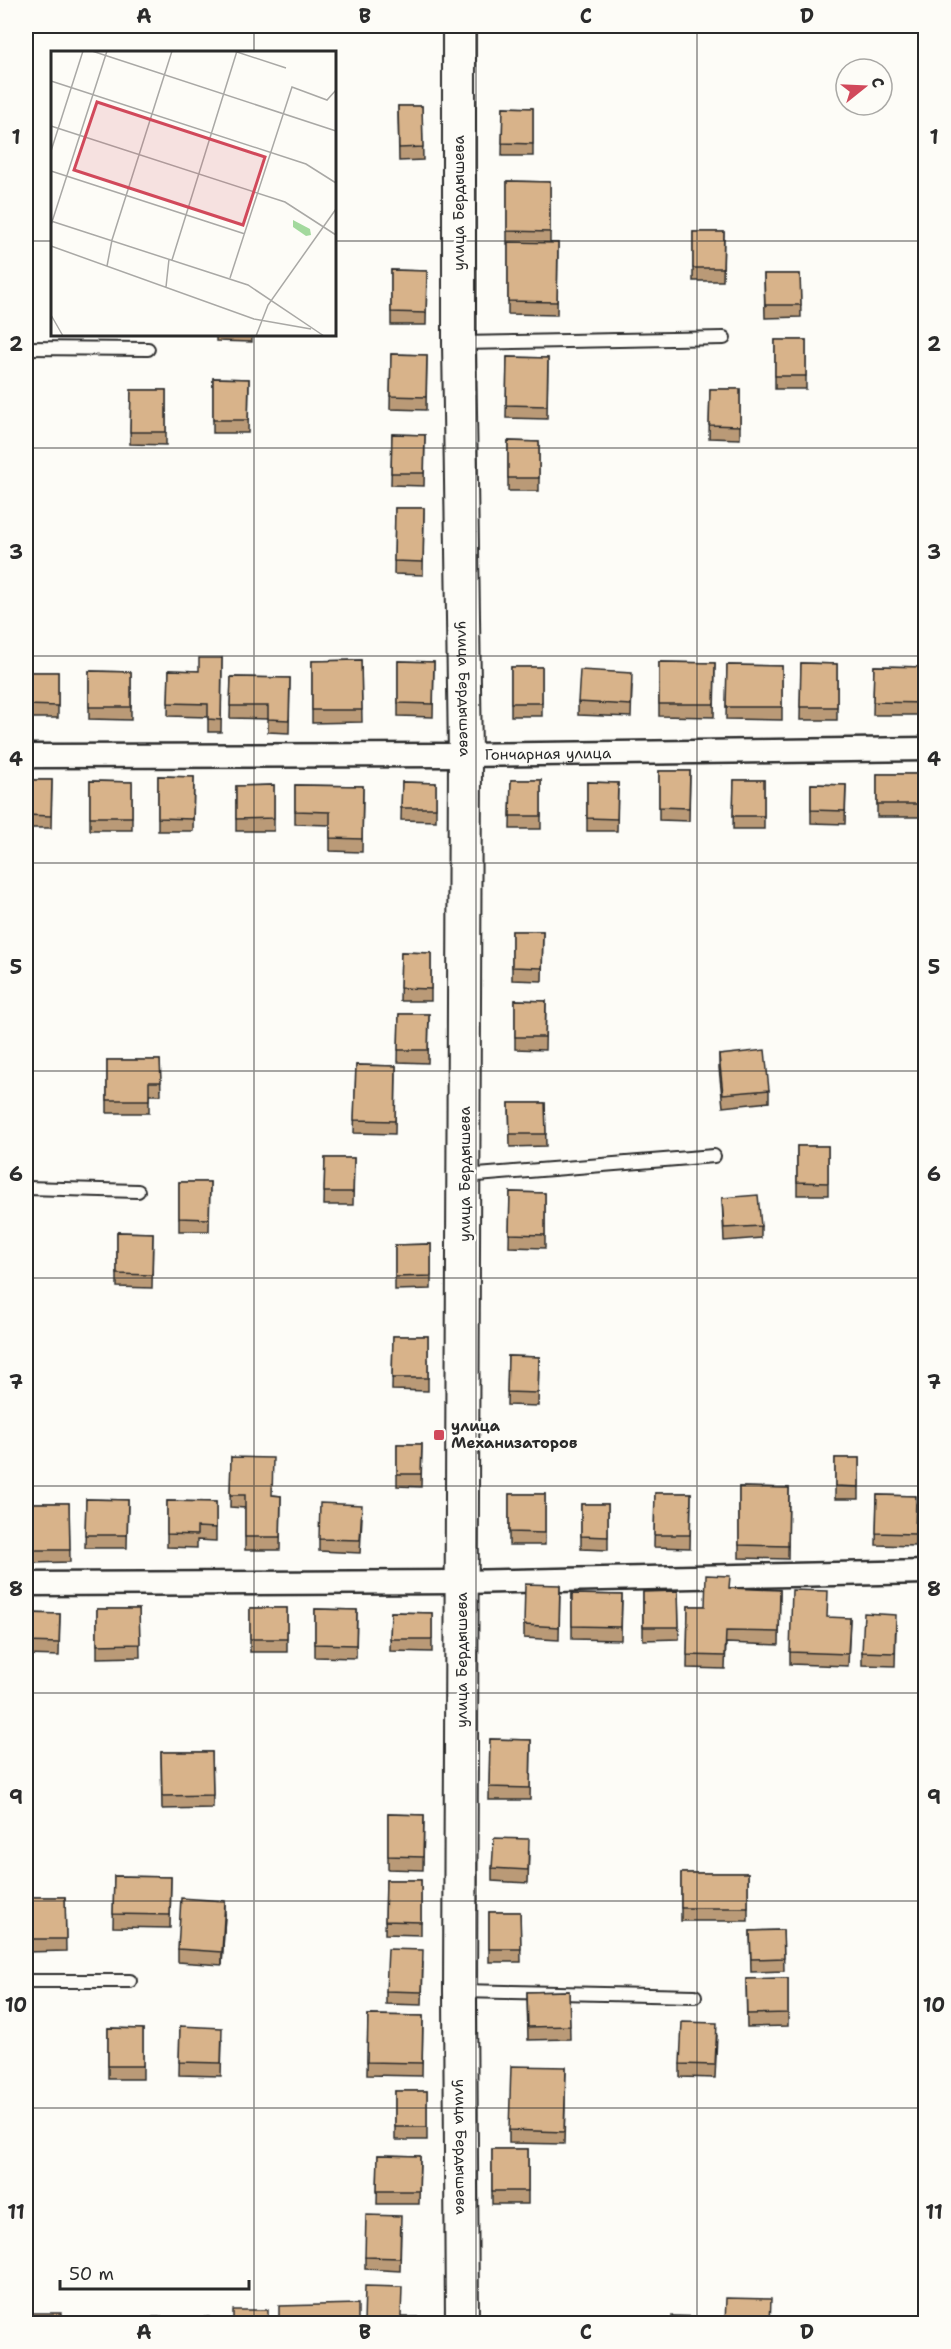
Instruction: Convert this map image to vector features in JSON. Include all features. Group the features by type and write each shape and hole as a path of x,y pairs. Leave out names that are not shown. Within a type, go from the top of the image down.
{"street":[{"name":"улица Бердышева","path":"459,26 459,343 465,755 460,1991 462,2324"},
{"name":"Гончарная улица","path":"26,756 465,755 926,749"},
{"path":"26,1584 462,1582 926,1572"}],"lane":[{"path":"459,343 724,338"},
{"path":"26,348 148,349"},
{"path":"465,1176 714,1156"},
{"path":"26,1188 138,1191"},
{"path":"26,1981 130,1981"},
{"path":"460,1991 695,1996"}],"building":[{"path":"398,106 422,106 423,147 399,148"},
{"path":"503,107 533,108 533,144 502,143"},
{"path":"507,181 550,182 550,232 507,231"},
{"path":"693,232 724,232 723,268 693,268"},
{"path":"508,242 558,243 557,302 508,301"},
{"path":"391,270 427,271 426,313 391,312"},
{"path":"764,274 800,274 801,305 765,305"},
{"path":"775,340 806,340 806,376 775,376"},
{"path":"391,354 427,355 426,397 390,396"},
{"path":"507,357 548,358 547,406 506,405"},
{"path":"213,378 249,379 248,420 213,420"},
{"path":"710,389 740,389 740,426 709,425"},
{"path":"131,390 166,390 166,432 130,432"},
{"path":"392,434 425,435 424,473 391,473"},
{"path":"508,441 539,442 539,478 508,478"},
{"path":"395,508 424,508 423,562 394,561"},
{"path":"199,658 222,658 221,720 208,719 208,704 168,703 169,670 199,671"},
{"path":"361,660 362,710 312,710 312,661"},
{"path":"398,661 434,662 433,704 398,703"},
{"path":"659,662 715,663 714,704 659,704"},
{"path":"801,663 837,664 837,707 800,707"},
{"path":"727,665 782,666 782,707 726,707"},
{"path":"874,666 926,667 926,703 873,702"},
{"path":"511,667 542,667 542,703 511,703"},
{"path":"580,670 632,673 631,705 578,702"},
{"path":"89,671 131,672 131,707 89,707"},
{"path":"26,672 58,672 58,706 26,705"},
{"path":"231,677 290,678 289,720 268,719 268,706 230,706"},
{"path":"659,771 690,771 689,808 659,807"},
{"path":"877,774 921,774 921,804 877,804"},
{"path":"158,776 194,777 193,819 158,818"},
{"path":"26,780 52,780 51,816 26,815"},
{"path":"511,780 541,780 541,816 510,816"},
{"path":"734,780 764,780 764,816 733,816"},
{"path":"90,781 132,782 132,817 90,817"},
{"path":"402,782 436,783 436,808 401,808"},
{"path":"587,782 618,783 617,819 587,818"},
{"path":"811,784 846,785 845,811 811,810"},
{"path":"274,785 274,818 236,819 236,786"},
{"path":"295,785 363,786 362,839 330,838 330,812 295,811"},
{"path":"512,931 543,931 542,968 512,967"},
{"path":"401,952 431,953 431,989 400,988"},
{"path":"515,1000 546,1001 545,1037 515,1037"},
{"path":"399,1014 429,1014 428,1050 398,1050"},
{"path":"765,1050 769,1090 723,1094 719,1055"},
{"path":"107,1060 160,1060 161,1082 149,1082 149,1100 107,1100"},
{"path":"356,1065 396,1066 395,1121 354,1120"},
{"path":"509,1103 545,1103 546,1134 510,1134"},
{"path":"797,1146 828,1146 828,1183 797,1182"},
{"path":"325,1158 354,1158 353,1192 324,1192"},
{"path":"179,1182 210,1182 209,1219 179,1218"},
{"path":"510,1192 545,1193 545,1235 509,1234"},
{"path":"758,1195 761,1226 724,1228 722,1198"},
{"path":"117,1232 153,1233 152,1275 117,1274"},
{"path":"431,1244 431,1276 395,1277 395,1245"},
{"path":"393,1336 428,1336 428,1378 392,1378"},
{"path":"508,1356 539,1357 538,1393 507,1392"},
{"path":"397,1444 422,1444 421,1474 397,1474"},
{"path":"231,1457 273,1458 272,1495 281,1496 280,1537 245,1537 245,1495 230,1495"},
{"path":"835,1458 859,1458 859,1487 835,1486"},
{"path":"739,1487 789,1488 788,1546 739,1545"},
{"path":"655,1493 691,1493 690,1535 654,1535"},
{"path":"509,1494 545,1494 545,1533 509,1532"},
{"path":"877,1495 916,1496 915,1534 876,1533"},
{"path":"86,1499 128,1500 127,1535 85,1535"},
{"path":"167,1501 216,1502 216,1528 197,1527 197,1535 167,1534"},
{"path":"31,1503 69,1503 70,1550 32,1550"},
{"path":"320,1503 362,1505 360,1540 319,1539"},
{"path":"581,1504 608,1504 608,1537 581,1536"},
{"path":"706,1575 730,1576 729,1588 780,1590 779,1632 726,1631 725,1656 687,1655 688,1606 705,1606"},
{"path":"525,1584 560,1585 559,1627 524,1625"},
{"path":"792,1590 828,1591 827,1617 850,1618 848,1654 790,1652"},
{"path":"678,1591 679,1627 643,1627 643,1592"},
{"path":"572,1594 622,1595 621,1627 572,1626"},
{"path":"250,1608 287,1608 287,1639 250,1639"},
{"path":"97,1609 139,1609 140,1644 97,1645"},
{"path":"315,1609 357,1610 356,1645 315,1644"},
{"path":"391,1612 432,1613 432,1639 390,1639"},
{"path":"26,1613 60,1614 59,1643 26,1642"},
{"path":"864,1613 896,1615 895,1653 862,1652"},
{"path":"490,1739 531,1740 530,1788 489,1787"},
{"path":"161,1752 212,1752 213,1795 162,1796"},
{"path":"388,1814 424,1815 423,1857 388,1856"},
{"path":"494,1838 529,1839 528,1870 492,1868"},
{"path":"681,1873 748,1873 748,1908 681,1908"},
{"path":"114,1876 171,1877 170,1915 113,1914"},
{"path":"386,1880 421,1880 421,1922 385,1921"},
{"path":"26,1897 65,1897 66,1939 26,1939"},
{"path":"181,1898 225,1901 222,1952 178,1949"},
{"path":"489,1912 520,1912 521,1949 489,1949"},
{"path":"783,1930 784,1958 751,1959 750,1931"},
{"path":"388,1949 423,1950 422,1992 386,1991"},
{"path":"788,1978 788,2013 747,2014 746,1979"},
{"path":"569,1991 570,2026 528,2027 527,1992"},
{"path":"368,2015 423,2016 422,2063 367,2062"},
{"path":"682,2022 717,2023 715,2065 680,2064"},
{"path":"180,2026 222,2028 221,2063 179,2062"},
{"path":"108,2028 143,2029 143,2066 108,2066"},
{"path":"511,2066 566,2067 564,2132 509,2130"},
{"path":"395,2091 427,2091 427,2127 395,2127"},
{"path":"492,2149 528,2149 528,2191 492,2191"},
{"path":"378,2155 420,2156 419,2191 377,2191"},
{"path":"366,2215 401,2216 400,2258 365,2257"},
{"path":"365,2286 402,2287 401,2317 424,2317 424,2324 364,2324"},
{"path":"726,2298 771,2299 770,2324 725,2324"},
{"path":"358,2304 358,2324 279,2324 279,2306"},
{"path":"233,2310 268,2310 268,2324 233,2324"},
{"path":"26,2313 61,2313 61,2324 26,2324"},
{"path":"672,2316 708,2317 707,2324 672,2324"},
{"path":"153,2317 209,2317 209,2324 153,2324"},
{"path":"91,2320 127,2320 127,2324 91,2324"},
{"path":"537,2320 537,2324 495,2324 495,2321"},
{"path":"840,2320 841,2324 799,2324 799,2323"},
{"path":"579,2321 610,2322 610,2324 579,2324"},
{"path":"879,2322 921,2323 921,2324 879,2324"}],"place":[{"name":"улица Механизаторов","path":"439,1435"}]}
